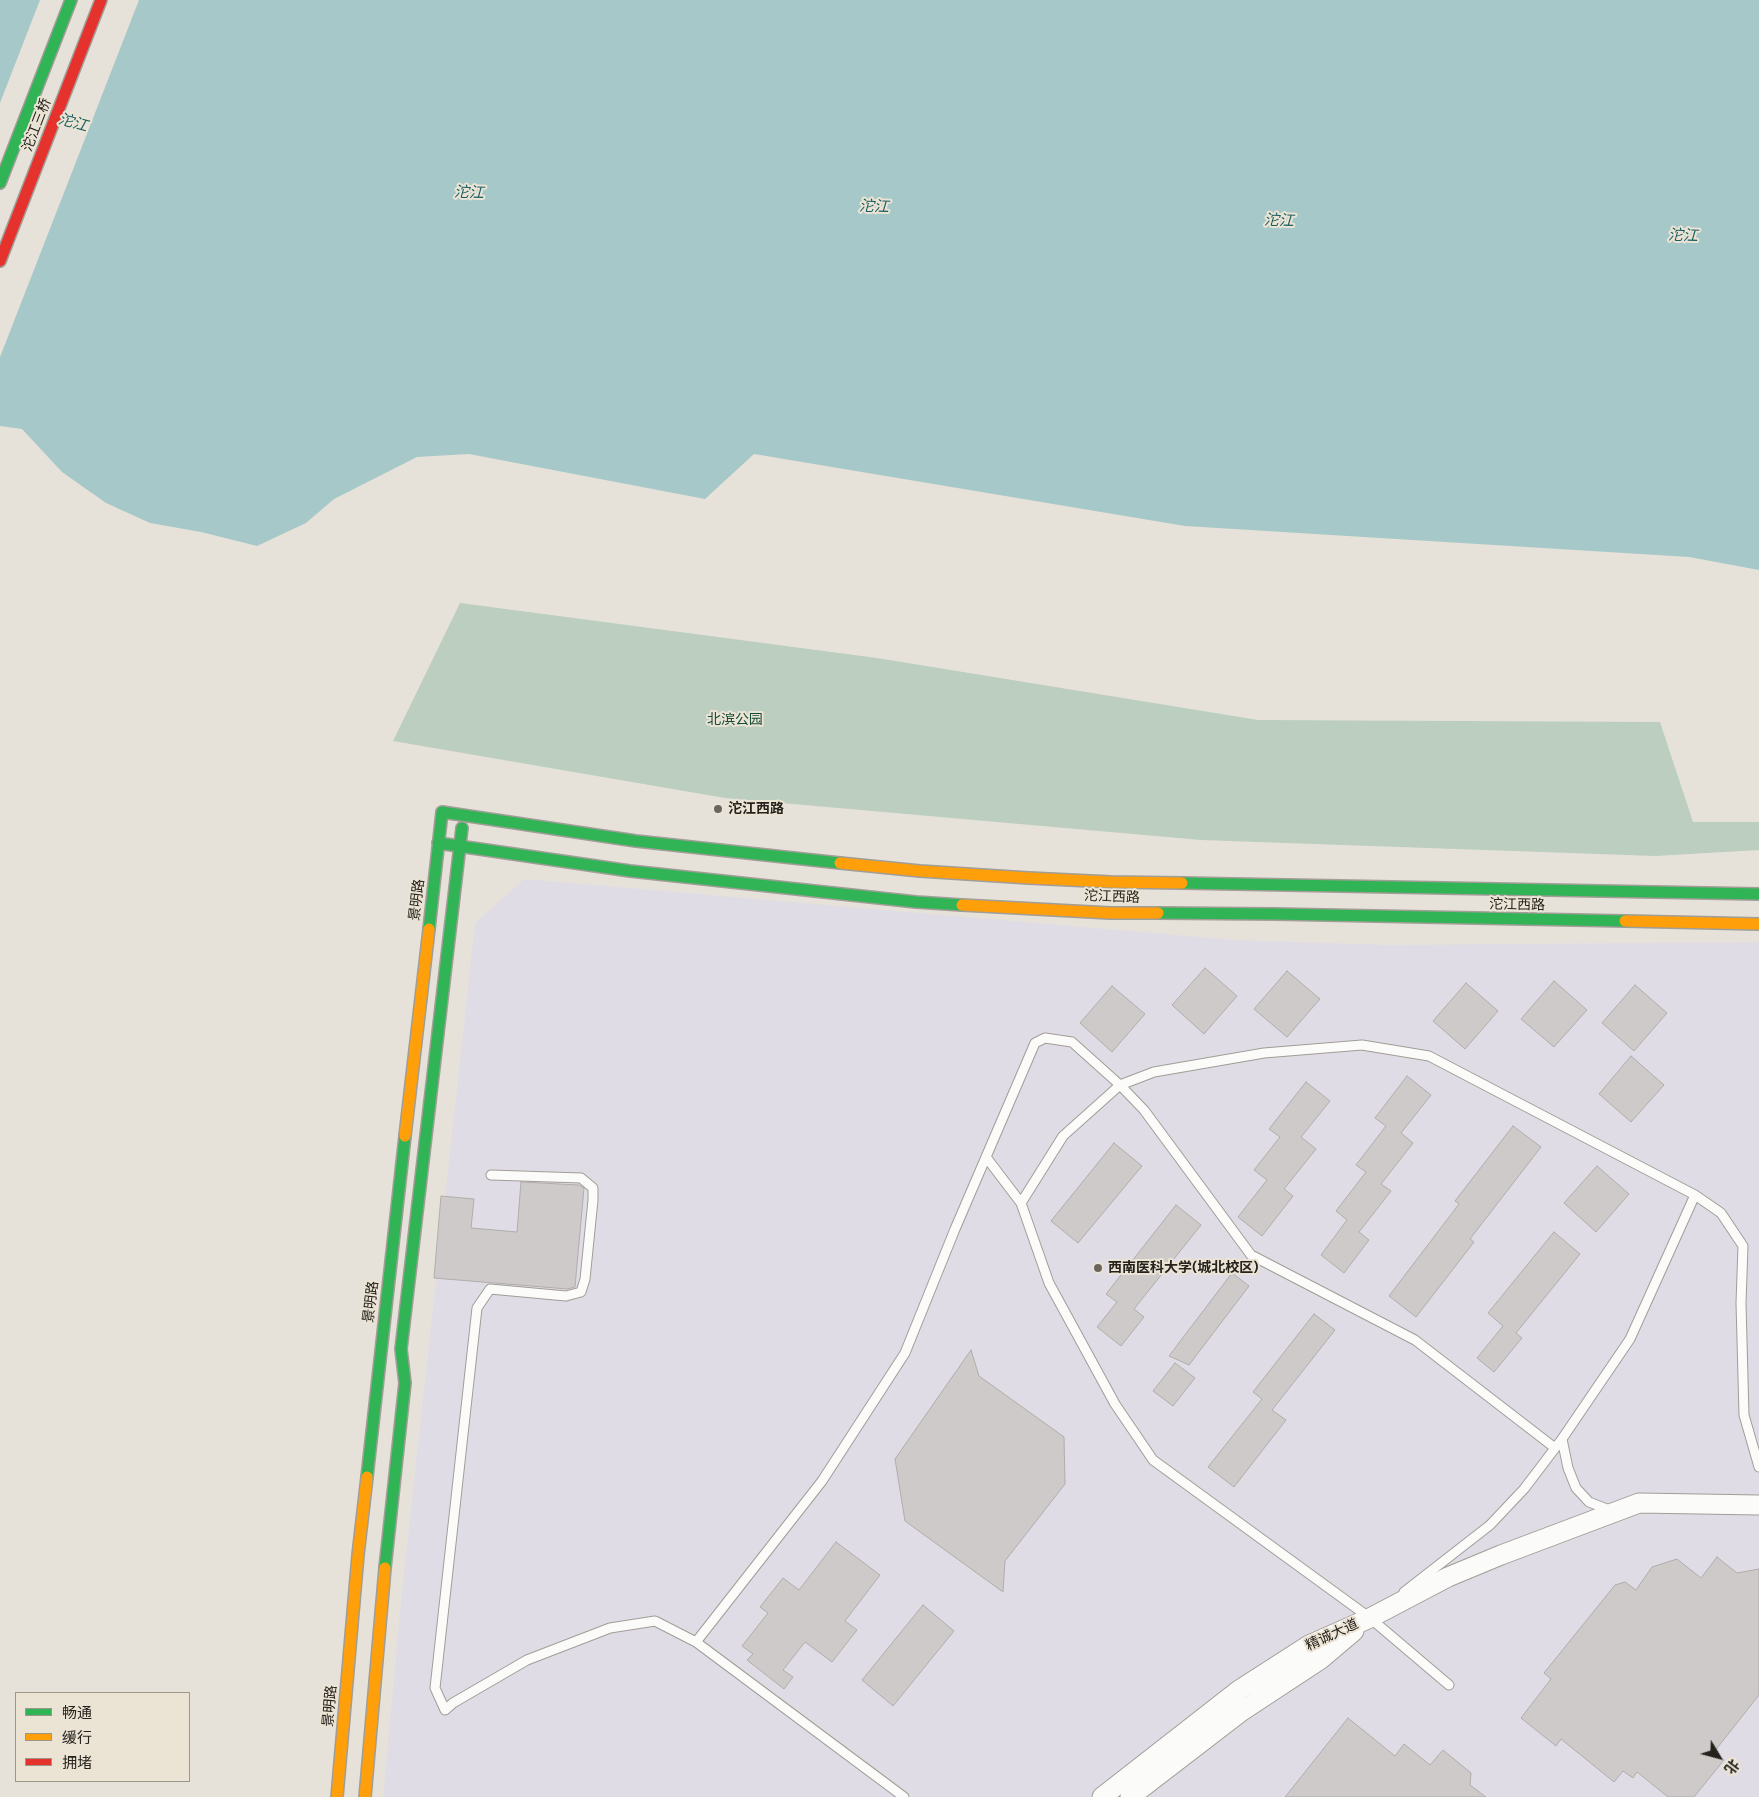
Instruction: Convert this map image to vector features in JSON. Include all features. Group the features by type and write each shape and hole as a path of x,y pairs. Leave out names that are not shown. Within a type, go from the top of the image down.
{"main road":[{"name":"沱江三桥","path":"0,184 71,0"},
{"name":"沱江三桥","path":"0,261 101,0"},
{"name":"沱江西路","path":"442,812 636,841 779,857 1029,878 1111,882 1753,894"},
{"name":"景明路","path":"337,1797 358,1555 442,812"},
{"path":"365,1797 386,1558 405,1383 401,1349 464,814"},
{"name":"沱江西路","path":"438,843 630,871 916,902 1110,913 1275,914 1759,924"}],"street":[{"path":"1370,1618 1448,1578 1640,1503 1759,1506"},
{"name":"精诚大道","path":"1102,1797 1239,1690 1309,1644 1370,1618"},
{"name":"精诚大道","path":"1130,1797 1242,1711 1321,1659 1370,1618"}],"lane":[{"path":"696,1642 822,1481 905,1353 1035,1043 1045,1038 1072,1042 1120,1085 1144,1110 1251,1255 1414,1340 1555,1448"},
{"path":"1021,1203 1063,1136 1120,1085 1154,1072 1264,1053 1362,1046 1429,1056 1695,1195 1721,1213 1743,1246 1744,1415 1759,1467"},
{"path":"986,1157 1021,1203 1049,1283 1115,1404 1153,1460 1370,1618 1449,1686"},
{"path":"491,1175 581,1178 593,1188 593,1200 585,1279 581,1292 566,1296 490,1289 477,1308 435,1688 445,1710 453,1703 527,1660 610,1628 655,1621 696,1642 904,1797"},
{"path":"1370,1618 1490,1525 1524,1489 1562,1439 1630,1339 1695,1195"},
{"path":"1562,1439 1568,1468 1576,1488 1589,1502 1615,1512"}],"shaded area":[{"name":"西南医科大学(城北校区)","path":"524,879 1234,940 1389,945 1759,942 1759,1797 383,1797 402,1591 475,923"}],"green space":[{"name":"北滨公园","path":"460,603 877,658 1258,720 1660,722 1693,822 1759,822 1759,850 1655,856 1201,840 725,798 393,741"}],"water":[{"name":"沱江","path":"0,0 1759,0 1759,570 1689,557 1185,526 754,454 705,499 469,454 417,457 334,499 306,523 257,546 201,532 150,523 106,503 62,472 22,429 0,426"}],"pier":[{"path":"40,0 139,0 0,357 0,103"}],"building":[{"path":"1205,968 1237,996 1204,1034 1172,1005"},
{"path":"1287,971 1320,999 1287,1037 1254,1009"},
{"path":"1554,981 1587,1010 1554,1047 1521,1019"},
{"path":"1466,983 1498,1011 1465,1049 1433,1021"},
{"path":"1635,985 1667,1013 1634,1051 1602,1023"},
{"path":"1112,986 1145,1014 1112,1052 1080,1023"},
{"path":"1631,1056 1664,1085 1631,1122 1599,1094"},
{"path":"1407,1076 1431,1095 1401,1133 1413,1143 1381,1184 1391,1191 1359,1232 1369,1240 1344,1273 1321,1255 1347,1220 1336,1211 1366,1172 1356,1165 1386,1126 1375,1118"},
{"path":"1306,1082 1330,1101 1301,1137 1316,1149 1284,1189 1293,1196 1262,1236 1238,1217 1267,1180 1254,1170 1280,1137 1269,1129"},
{"path":"1513,1126 1541,1147 1470,1239 1474,1242 1416,1317 1389,1296 1459,1204 1455,1201"},
{"path":"1114,1143 1142,1166 1078,1243 1051,1221"},
{"path":"1597,1166 1629,1194 1596,1232 1564,1203"},
{"path":"521,1182 579,1185 584,1188 575,1287 567,1289 434,1278 441,1196 474,1199 471,1228 517,1232"},
{"path":"1176,1205 1201,1225 1134,1309 1144,1317 1121,1346 1097,1327 1117,1302 1106,1294"},
{"path":"1554,1232 1580,1254 1516,1333 1522,1338 1494,1372 1477,1358 1503,1326 1488,1313"},
{"path":"1232,1273 1249,1286 1189,1365 1169,1356"},
{"path":"1314,1314 1335,1330 1272,1410 1286,1420 1234,1487 1208,1467 1262,1399 1253,1392"},
{"path":"971,1350 979,1376 1064,1437 1065,1484 1005,1561 1003,1592 905,1521 895,1459"},
{"path":"1175,1363 1195,1378 1173,1406 1153,1391"},
{"path":"836,1542 880,1575 845,1621 857,1630 832,1662 805,1642 783,1670 793,1677 784,1689 747,1660 753,1654 742,1646 768,1613 760,1607 783,1578 799,1590"},
{"path":"1717,1557 1737,1573 1759,1569 1759,1695 1714,1752 1724,1760 1694,1797 1668,1797 1637,1772 1633,1778 1623,1771 1614,1782 1561,1739 1556,1746 1521,1718 1551,1679 1544,1673 1615,1585 1625,1582 1636,1590 1652,1567 1677,1559 1701,1578"},
{"path":"923,1605 954,1631 893,1706 862,1680"},
{"path":"1348,1718 1395,1756 1404,1744 1430,1765 1443,1750 1471,1773 1470,1785 1486,1797 1285,1797"}],"traffic: fast":[{"path":"0,183 71,0"},
{"path":"429,929 442,812 636,841 840,863"},
{"path":"385,1568 405,1383 401,1349 462,828"},
{"path":"438,843 630,871 916,902 962,905"},
{"path":"1182,883 1759,894"},
{"path":"1158,913 1625,921"},
{"path":"367,1477 405,1136"}],"traffic: slow":[{"path":"840,863 920,871 1029,878 1182,883"},
{"path":"962,905 1110,913 1158,913"},
{"path":"1625,921 1759,924"},
{"path":"405,1136 429,929"},
{"path":"337,1797 358,1555 367,1477"},
{"path":"365,1797 385,1568"}],"traffic: jam":[{"path":"0,261 101,0"}],"place":[{"name":"沱江西路","path":"718,809"},
{"name":"西南医科大学(城北校区)","path":"1098,1268"}]}
